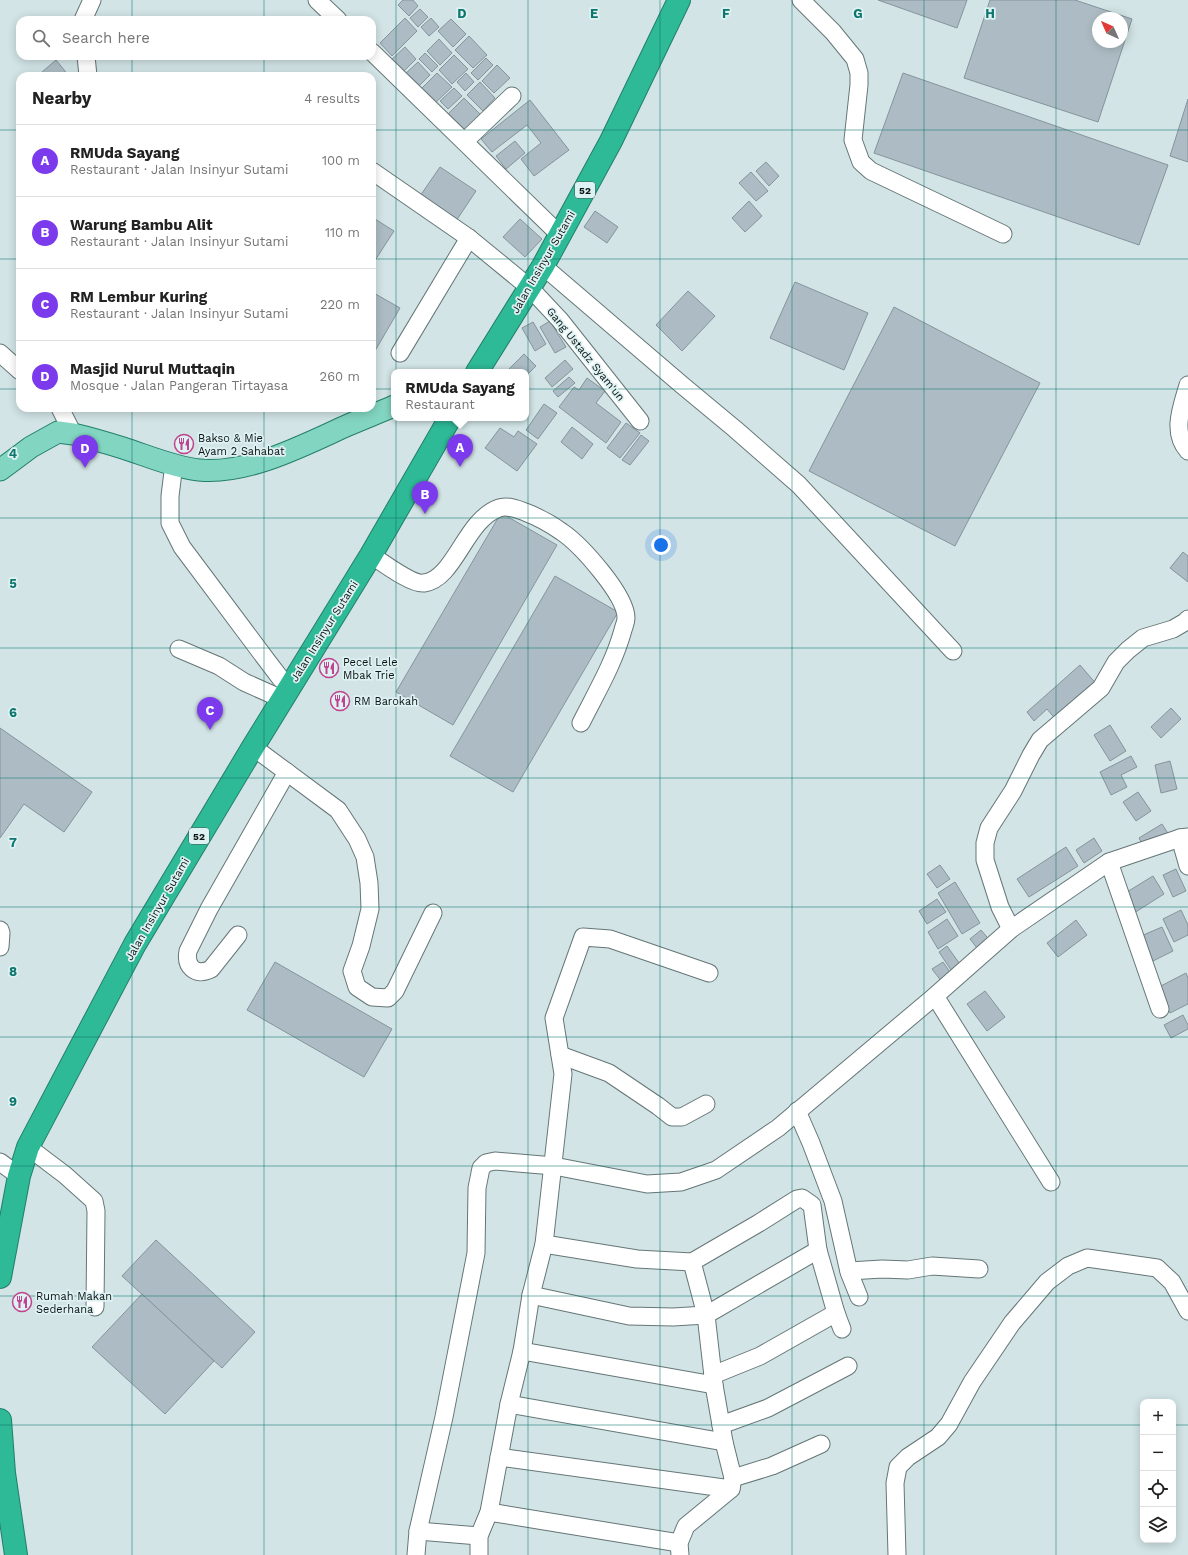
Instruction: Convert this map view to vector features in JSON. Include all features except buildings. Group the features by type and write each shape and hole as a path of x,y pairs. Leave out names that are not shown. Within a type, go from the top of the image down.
{"highway":[{"name":"Jalan Insinyur Sutami","path":"479,369 543,266 612,141 679,0"},
{"name":"Jalan Insinyur Sutami","path":"0,1277 19,1176 28,1147 135,944 253,747 310,657 448,421"},
{"path":"0,1420 2,1473 16,1555"}],"main road":[{"path":"0,470 31,447 58,432 73,434 123,448 154,459 198,470 218,470 240,466 288,452 391,407"}],"street":[{"path":"85,16 92,0"},
{"path":"317,0 334,16"},
{"path":"801,0 833,32 855,59 859,73 859,85 853,140 862,162 871,171 1003,234"},
{"path":"376,56 560,234"},
{"path":"86,60 88,72"},
{"path":"465,141 512,96"},
{"name":"Gang Ustadz Syam'un","path":"376,174 469,238 530,288 560,320 640,421"},
{"path":"400,353 469,238"},
{"path":"543,266 799,485 952,651"},
{"path":"0,353 16,367"},
{"path":"1188,385 1179,419 1179,434 1188,451"},
{"path":"62,412 73,434"},
{"path":"174,464 170,496 170,523 182,547 281,678 286,693"},
{"path":"371,555 408,579 422,583 434,580 447,568 470,531 486,515 499,507 514,508 534,516 563,532 588,556 606,577 620,601 626,618 618,647 581,723"},
{"path":"1011,929 1000,907 985,860 985,843 989,828 1013,790 1040,740 1100,688 1116,662 1128,650 1143,638 1172,629 1188,619"},
{"path":"179,649 219,666 244,682 286,693"},
{"path":"253,747 338,810 357,839 365,857 369,883 370,909 361,946 352,971 357,987 372,997 388,998 395,990 433,913"},
{"path":"238,935 211,970 199,972 193,969 189,964 186,958 188,951 209,909 286,772"},
{"path":"416,1555 418,1531 444,1417 476,1253 477,1188 481,1168 486,1163 495,1162 554,1166 647,1184 681,1182 716,1170 778,1128 935,996 1011,929 1109,862 1184,838 1188,866"},
{"path":"1109,862 1160,1009"},
{"path":"0,930 0,947"},
{"path":"479,1555 479,1536 489,1512 509,1404 522,1351 531,1296 544,1244 554,1166 563,1074 554,1018 583,937 610,938 709,973"},
{"path":"935,996 1051,1182"},
{"path":"560,1055 609,1073 672,1117 682,1117 706,1104"},
{"path":"797,1111 811,1142 833,1202 849,1271 859,1297"},
{"path":"28,1147 65,1175 94,1201 96,1211 95,1307"},
{"path":"0,1162 19,1176"},
{"path":"544,1244 637,1259 692,1262 759,1224 797,1199 802,1198 812,1205 818,1250 842,1329"},
{"path":"531,1296 629,1316 673,1317 706,1315 818,1250"},
{"path":"897,1555 895,1483 898,1467 908,1457 938,1437 948,1424 972,1382 1012,1323 1047,1282 1068,1266 1087,1258 1157,1268 1172,1282 1188,1311"},
{"path":"692,1262 706,1315 714,1380 732,1483"},
{"path":"849,1271 882,1269 908,1270 932,1266 979,1269"},
{"path":"522,1351 714,1380 836,1313"},
{"path":"722,1425 768,1408 848,1366"},
{"path":"509,1404 724,1442"},
{"path":"489,1512 679,1549 686,1526 732,1483 821,1444"},
{"path":"499,1457 732,1483"},
{"path":"418,1531 479,1536"}],"place":[{"name":"Bakso & Mie Ayam 2 Sahabat","path":"184,444"},
{"name":"RMUda Sayang","path":"460,467"},
{"name":"Masjid Nurul Muttaqin","path":"85,468"},
{"name":"Warung Bambu Alit","path":"425,514"},
{"name":"Pecel Lele Mbak Trie","path":"329,668"},
{"name":"RM Barokah","path":"340,701"},
{"name":"RM Lembur Kuring","path":"210,730"},
{"name":"Rumah Makan Sederhana","path":"22,1302"}]}
